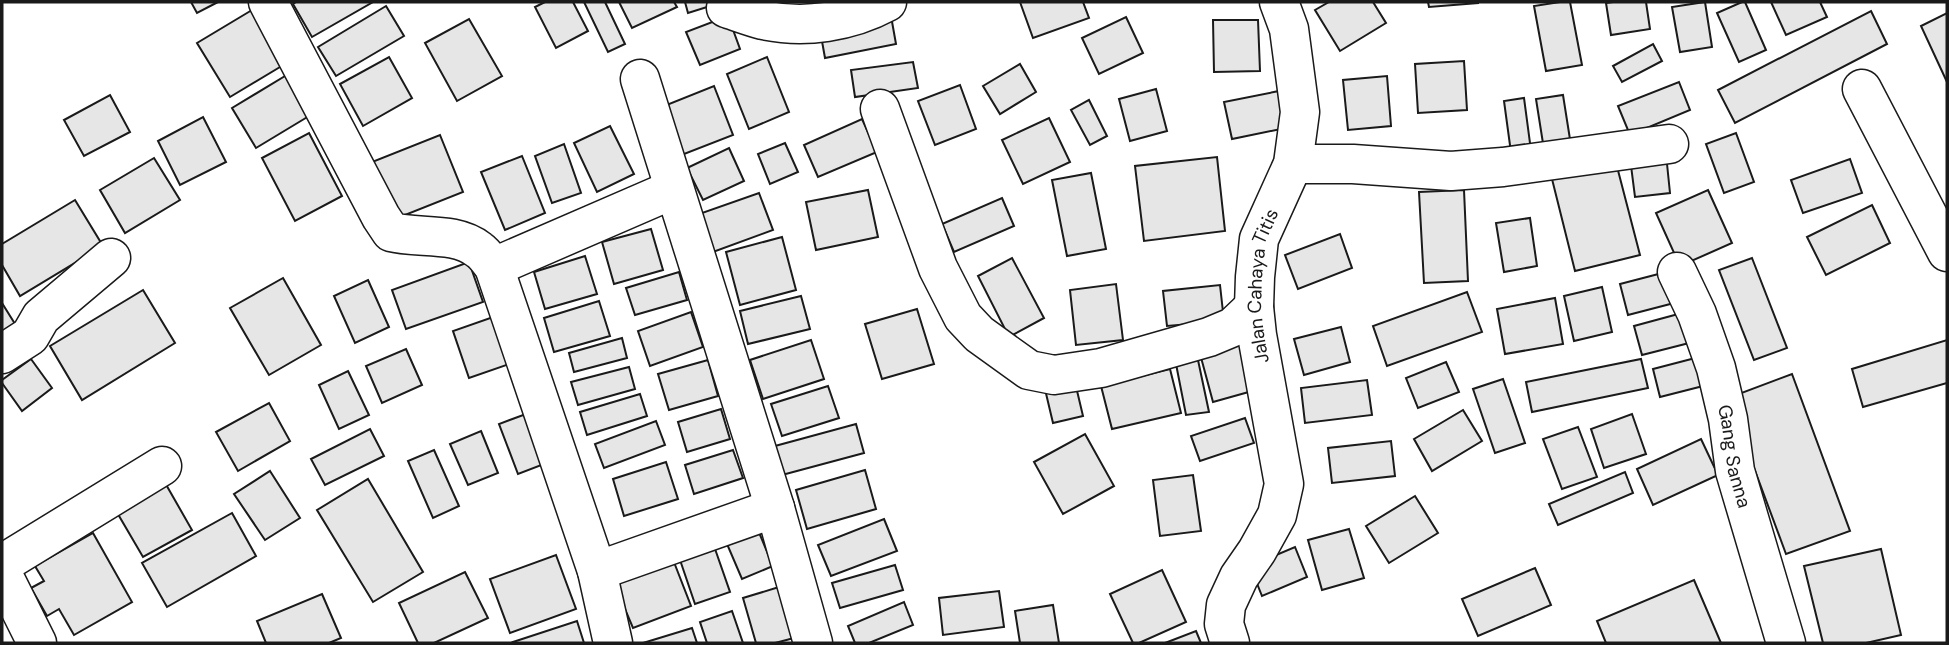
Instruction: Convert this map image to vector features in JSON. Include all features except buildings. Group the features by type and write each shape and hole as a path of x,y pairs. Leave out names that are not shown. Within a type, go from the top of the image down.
{"street":[{"path":"268,2 391,232 407,236 458,239 479,250 494,267 597,571 613,643"},
{"path":"726,8 764,20 797,24 828,23 870,11 887,2"},
{"name":"Jalan Cahaya Titis","path":"1230,643 1224,624 1226,605 1277,514 1284,485 1254,307 1259,239 1293,164 1300,112 1289,29 1279,2"},
{"path":"639,79 775,508 813,643"},
{"path":"1861,89 1947,252"},
{"path":"880,109 937,268 963,317 979,334 1029,370 1054,375 1101,368 1209,337 1233,327 1254,307"},
{"path":"1293,164 1353,164 1451,171 1503,167 1669,144"},
{"path":"494,267 674,188"},
{"path":"2,354 30,336 41,317 111,258"},
{"name":"Gang Sanna","path":"1677,272 1697,314 1716,368 1728,419 1735,471 1786,643"},
{"path":"2,564 162,466"},
{"path":"597,571 775,508"},
{"path":"2,573 37,643"}]}
